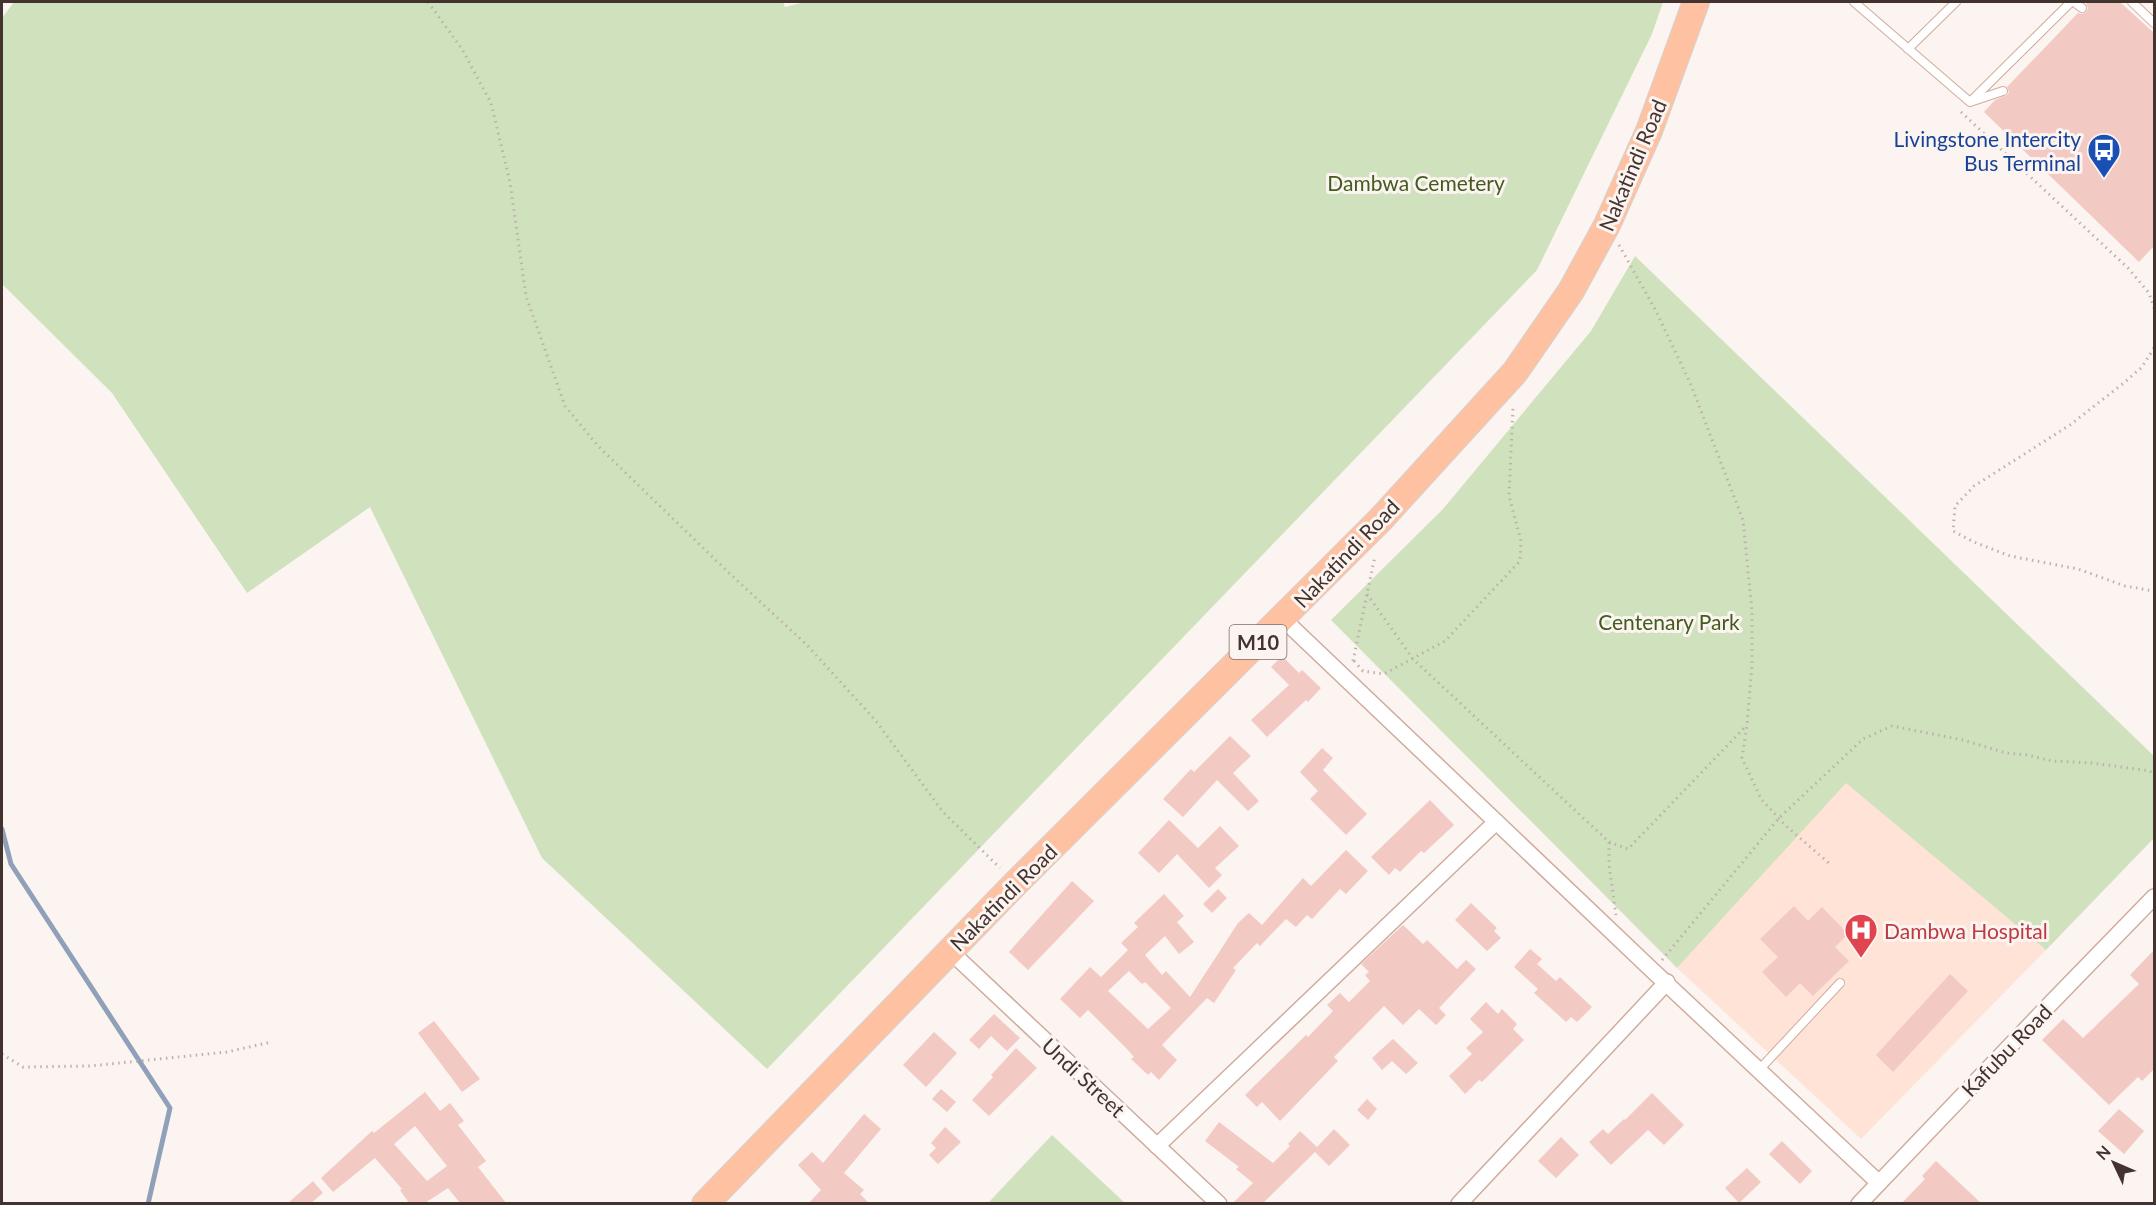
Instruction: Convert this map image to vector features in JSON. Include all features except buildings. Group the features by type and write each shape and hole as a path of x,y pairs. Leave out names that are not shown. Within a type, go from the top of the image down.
{"highway":[{"name":"Nakatindi Road","path":"705,1203 1016,883 1381,519 1515,372 1571,291 1607,225 1649,131 1696,2"}],"street":[{"path":"1282,618 1880,1183"},
{"path":"1157,1146 1496,822"},
{"name":"Kafubu Road","path":"1859,1203 2154,897"},
{"name":"Undi Street","path":"950,951 1218,1203"},
{"path":"1459,1203 1667,982"}],"lane":[{"path":"1854,2 1970,102"},
{"path":"1908,49 1956,2"},
{"path":"1970,102 2072,2 2082,8"},
{"path":"2132,2 2154,23"},
{"path":"1970,102 2003,92"},
{"path":"1759,1070 1840,983"}],"path":[{"path":"428,2 462,49 491,104 510,182 526,296 565,406 598,446 807,645 876,721 943,812 1016,883"},
{"path":"1970,102 1961,112 2127,268 2149,293 2154,308"},
{"path":"1607,225 1656,311 1691,385 1743,520 1752,611 1752,665 1742,758 1761,799 1813,851 1831,865"},
{"path":"2154,348 2142,367 2070,425 1974,486 1955,506 1953,531 2010,556 2078,569 2125,586 2154,591"},
{"path":"1354,661 1363,671 1384,674 1445,641 1520,561 1521,541 1509,496 1513,407"},
{"path":"1354,661 1376,552"},
{"path":"1367,594 1413,659 1609,842 1628,849 1747,725"},
{"path":"1330,665 1354,661"},
{"path":"1653,971 1779,818 1863,739 1892,726 1963,740 2006,753 2052,761 2092,763 2150,771 2154,775"},
{"path":"1609,842 1609,865 1617,935"},
{"path":"2,1054 23,1067 90,1066 227,1052 271,1042"}],"shaded area":[{"name":"Dambwa Hospital","path":"1846,782 2046,950 1861,1139 1677,968"}],"green space":[{"name":"Dambwa Cemetery","path":"14,2 783,2 785,7 805,2 1663,2 1652,34 1537,270 767,1069 542,858 370,507 247,593 112,393 2,284 2,18"},
{"name":"Centenary Park","path":"1635,256 2154,756 2154,838 2046,950 1846,783 1677,968 1331,620 1443,509 1591,331"},
{"path":"1052,1135 1125,1203 988,1203"}],"waterway":[{"path":"2,829 11,864 170,1108 148,1204"}],"place":[{"name":"Livingstone Intercity Bus Terminal","path":"2104,179"},
{"name":"Dambwa Hospital","path":"1861,959"}]}
